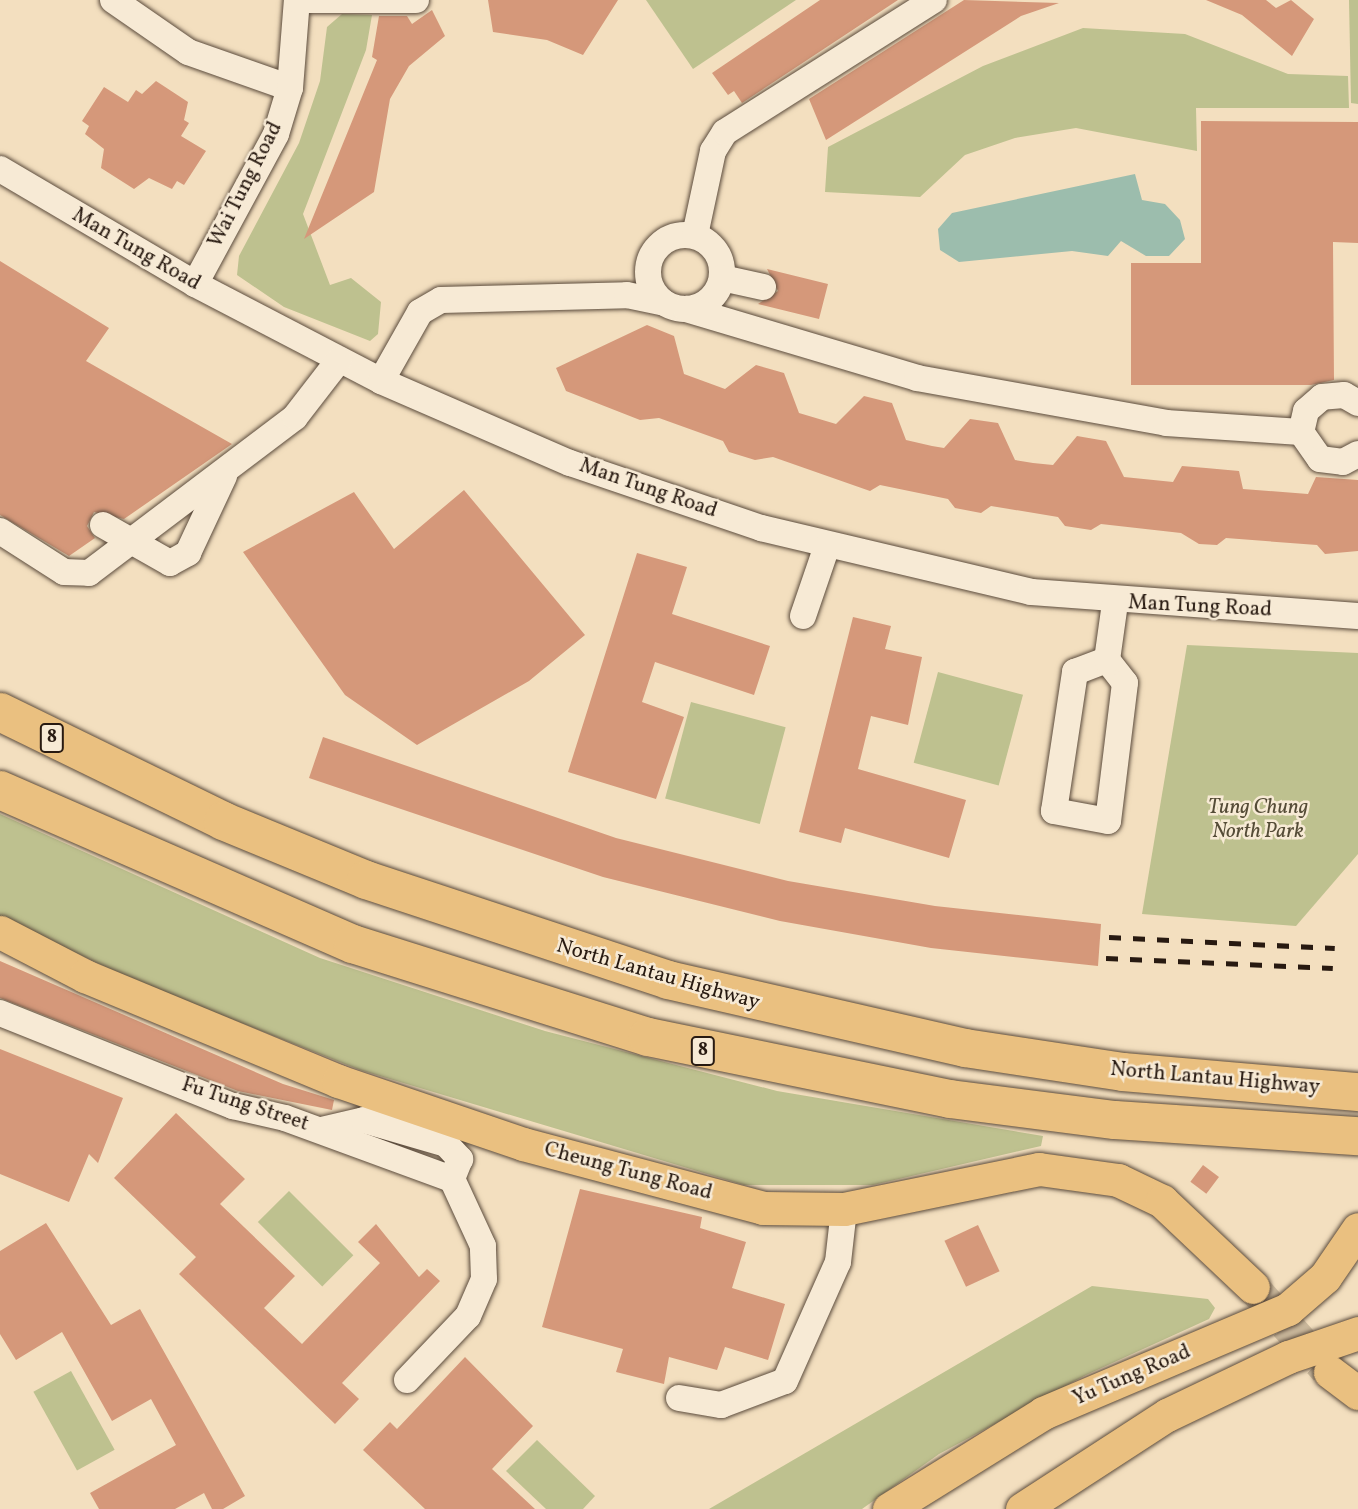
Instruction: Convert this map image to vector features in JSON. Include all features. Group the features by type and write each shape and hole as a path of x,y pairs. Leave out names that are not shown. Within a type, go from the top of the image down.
{"highway":[{"name":"North Lantau Highway","path":"0,712 223,821 366,880 668,980 842,1024 1017,1056 1358,1092"},
{"name":"8","path":"0,790 353,944 648,1037 950,1099 1115,1120 1358,1136"}],"main road":[{"name":"Cheung Tung Road","path":"0,932 85,976 338,1081 523,1144 848,1228 1013,1172 1094,1173 1162,1201 1253,1287"},
{"name":"Yu Tung Road","path":"889,1509 1043,1413 1288,1309 1325,1277 1358,1228"},
{"path":"1022,1509 1167,1415 1288,1357 1358,1333"},
{"path":"1330,1372 1358,1393"}],"street":[{"path":"113,0 188,52 290,88"},
{"path":"297,0 415,0"},
{"name":"Wai Tung Road","path":"195,284 276,134 290,88 297,0"},
{"path":"695,235 713,150 725,132 934,0"},
{"name":"Man Tung Road","path":"0,169 195,284 381,382 570,463 827,546 1027,591 1115,603 1358,616"},
{"path":"637,288 658,245 695,235 713,247 720,323"},
{"path":"675,306 717,288 763,287"},
{"path":"381,382 420,312 441,300 637,288 720,323 930,380 1166,423 1301,432 1321,459 1343,462 1358,454"},
{"path":"0,531 65,572 89,573 225,474 317,396 339,360"},
{"path":"1301,432 1306,411 1322,397 1344,395 1358,403"},
{"path":"103,525 130,543 170,563 188,553 225,474"},
{"path":"803,616 827,546"},
{"path":"1107,660 1075,672 1054,811 1108,821 1125,683 1107,660 1115,603"},
{"name":"Fu Tung Street","path":"0,1013 233,1106 323,1130 452,1179 483,1247 484,1279 468,1316 407,1380"},
{"path":"679,1398 721,1405 785,1381 838,1262 848,1228"}],"green space":[{"path":"646,0 796,0 693,69"},
{"path":"1349,0 1358,0 1358,104 1351,103"},
{"path":"342,14 372,15 366,50 303,214 330,285 351,278 381,302 378,334 370,341 284,307 237,275 239,256 299,143 320,81 327,27"},
{"path":"1083,28 1185,34 1288,74 1348,76 1349,108 1196,108 1197,151 1076,128 1015,138 965,155 920,197 825,192 828,147 983,66"},
{"name":"Tung Chung North Park","path":"1187,645 1358,653 1358,854 1296,926 1142,914"},
{"path":"938,672 1023,695 999,786 914,763"},
{"path":"691,702 786,727 760,824 665,799"},
{"path":"0,814 320,958 545,1031 777,1091 1043,1136 1041,1146 873,1185 744,1185 360,1070 133,980 0,917"},
{"path":"289,1191 353,1255 322,1286 258,1222"},
{"path":"1092,1286 1208,1299 1215,1308 1209,1319 1086,1375 939,1454 862,1509 709,1509"},
{"path":"71,1371 115,1450 77,1471 33,1392"},
{"path":"537,1440 595,1496 583,1509 546,1509 506,1471"}],"shaded area":[{"path":"1135,174 1142,200 1165,204 1180,220 1185,239 1169,256 1146,256 1121,241 1108,256 1072,251 959,262 940,250 938,229 952,213"}],"building":[{"path":"488,0 618,0 583,55 547,40 493,32"},
{"path":"820,0 898,0 742,103 734,91 728,95 712,73"},
{"path":"964,0 1059,3 1021,16 826,140 809,99"},
{"path":"1206,0 1266,0 1276,8 1291,0 1314,19 1292,56 1242,15"},
{"path":"432,10 445,36 409,66 390,99 374,192 304,239 377,60 372,57 379,16 407,16 412,24"},
{"path":"156,81 188,102 184,120 189,123 181,136 206,151 184,185 177,181 172,189 149,178 134,189 101,168 104,149 85,134 89,126 82,121 104,87 128,102 136,90 142,94"},
{"path":"1201,121 1358,122 1358,243 1333,242 1334,380 1311,385 1131,385 1131,263 1201,263"},
{"path":"0,261 109,328 86,361 232,444 124,519 94,512 87,526 95,538 69,556 0,515"},
{"path":"767,269 828,284 819,319 758,304 778,291"},
{"path":"647,325 674,336 684,374 725,389 756,365 784,373 799,413 836,424 864,396 892,403 906,440 932,446 944,448 970,419 998,423 1015,460 1033,463 1053,465 1077,436 1106,441 1124,477 1173,482 1182,466 1239,471 1243,489 1308,494 1316,477 1358,480 1358,551 1325,554 1317,545 1226,538 1217,545 1199,544 1181,533 1101,524 1091,530 1065,526 1058,517 991,506 981,513 955,508 948,499 880,485 870,491 773,457 755,460 729,452 723,441 659,418 640,420 566,391 556,368"},
{"path":"464,490 585,635 529,681 417,745 345,695 243,552 354,492 394,549"},
{"path":"637,553 687,567 672,614 770,646 754,695 655,662 642,702 684,717 656,799 568,772"},
{"path":"853,617 891,626 885,649 922,657 908,725 871,716 858,769 966,800 949,858 845,828 841,843 799,832"},
{"path":"323,737 616,838 788,881 935,906 1101,924 1098,966 931,948 780,921 603,877 309,778"},
{"path":"0,961 283,1084 334,1100 332,1110 238,1091 0,998"},
{"path":"0,1049 123,1098 98,1163 89,1154 69,1202 0,1174"},
{"path":"176,1113 245,1179 220,1204 295,1276 264,1308 302,1344 380,1263 358,1242 376,1224 419,1277 427,1269 440,1281 342,1383 359,1399 335,1424 179,1274 196,1257 114,1178"},
{"path":"1203,1165 1219,1177 1206,1194 1190,1182"},
{"path":"580,1189 702,1217 700,1228 746,1242 732,1288 785,1304 768,1360 725,1347 717,1370 669,1357 664,1384 616,1372 623,1349 542,1327"},
{"path":"46,1223 111,1325 140,1309 245,1496 223,1509 212,1509 204,1493 175,1509 99,1509 90,1493 176,1445 151,1399 112,1421 62,1332 16,1360 0,1334 0,1251"},
{"path":"978,1225 1000,1271 966,1287 944,1241"},
{"path":"465,1357 533,1426 492,1469 535,1509 425,1509 363,1450 390,1422 397,1429"}],"tunnel":[{"path":"1253,1287 1326,1369"}],"railway":[{"path":"1109,937 1335,948"},
{"path":"1106,958 1333,968"}]}
